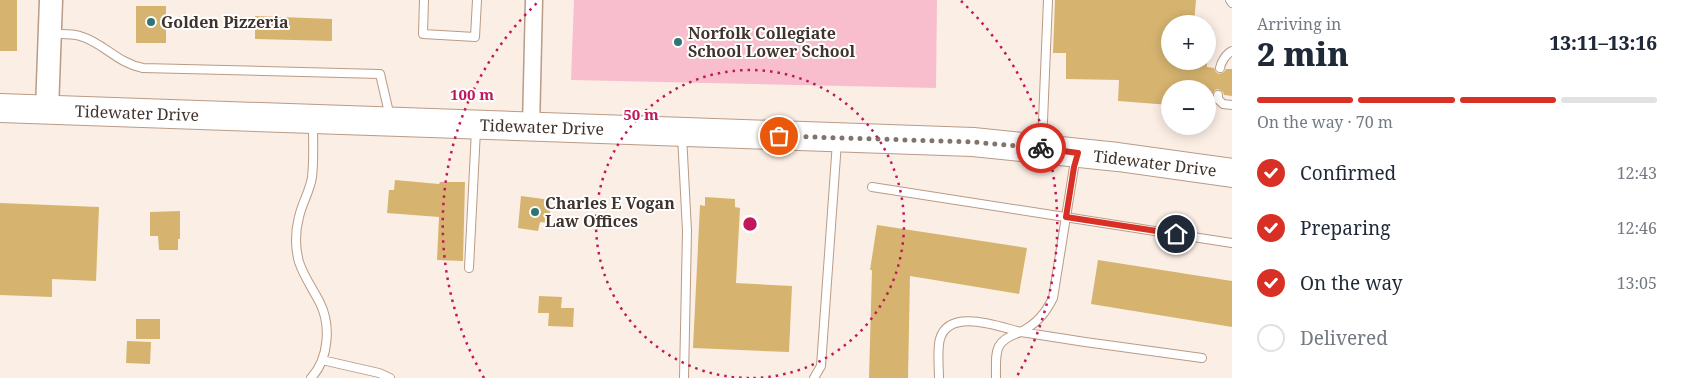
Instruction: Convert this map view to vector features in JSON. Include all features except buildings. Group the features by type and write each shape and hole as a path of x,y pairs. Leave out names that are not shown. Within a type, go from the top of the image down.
{"highway":[{"name":"Tidewater Drive","path":"0,108 973,142 1041,148 1232,173"}],"street":[{"path":"47,110 51,0"},
{"path":"531,127 534,0"}],"lane":[{"path":"424,0 423,34 475,37 477,0"},
{"path":"1041,148 1048,0"},
{"path":"50,34 78,35 99,44 120,61 143,68 380,74 392,122"},
{"path":"1220,68 1221,63 1229,52 1232,51"},
{"path":"1218,94 1218,99 1223,104 1232,105"},
{"path":"311,378 322,360 326,340 326,324 320,304 299,262 295,240 299,216 312,178 313,119"},
{"path":"469,268 476,125"},
{"path":"682,132 686,231 684,378"},
{"path":"814,378 821,366 837,137"},
{"path":"996,378 996,352 1000,344 1007,336 1021,332 1035,324 1046,312 1053,298 1074,167 1078,153"},
{"path":"872,187 1232,243"},
{"path":"939,378 940,338 947,328 957,322 966,320 1021,332 1202,358"},
{"path":"322,360 379,373 390,378"}],"shaded area":[{"name":"Norfolk Collegiate School Lower School","path":"574,0 937,0 936,88 571,80"}],"way so far":[{"path":"779,136 973,142 1041,148"}],"place":[{"name":"Golden Pizzeria","path":"151,22"},
{"name":"Norfolk Collegiate School Lower School","path":"678,42"},
{"name":"Charles E Vogan Law Offices","path":"535,212"}],"route":[{"path":"1041,148 1078,153 1066,217 1176,234"}]}
